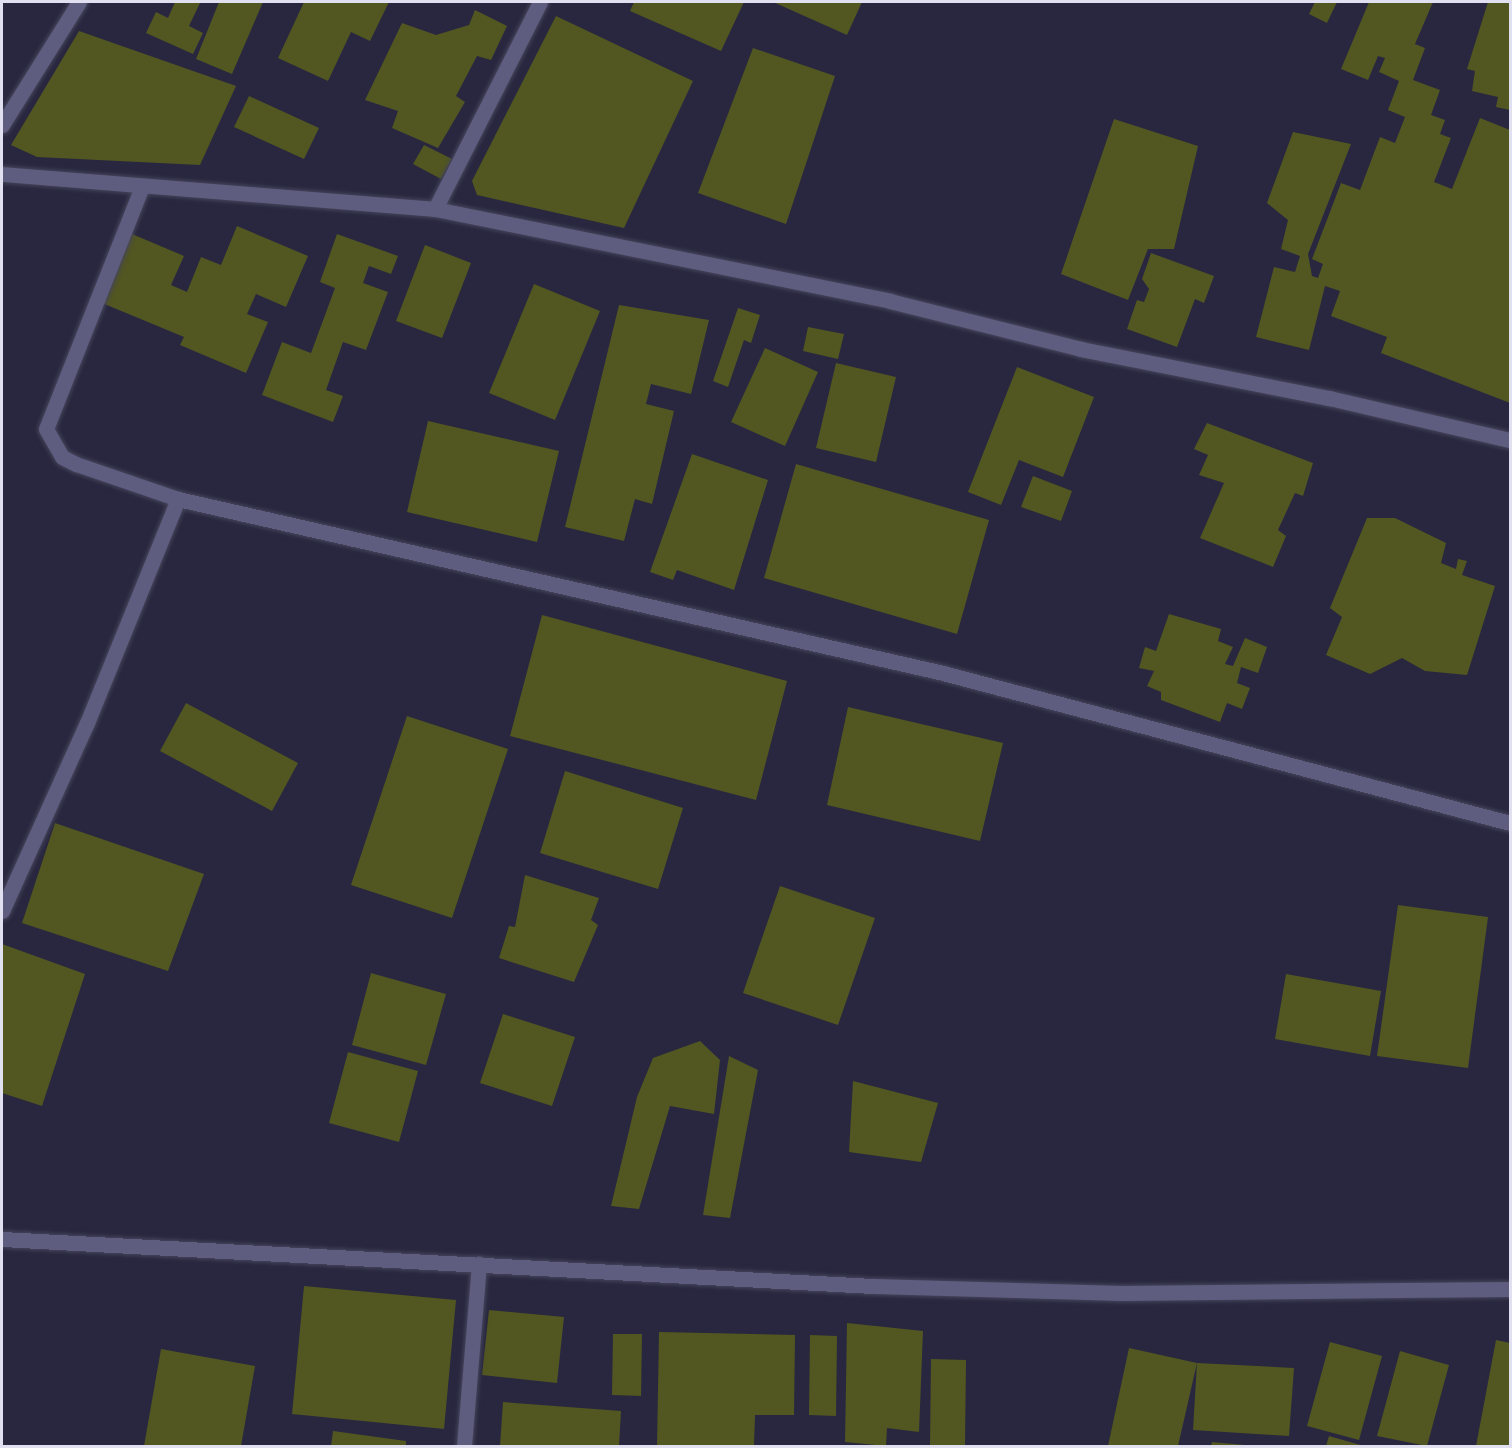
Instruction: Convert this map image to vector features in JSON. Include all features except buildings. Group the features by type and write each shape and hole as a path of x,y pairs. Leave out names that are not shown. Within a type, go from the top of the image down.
{"street":[{"path":"2,125 79,2"},
{"path":"435,209 540,2"},
{"path":"2,174 141,189 435,209 890,302 1081,350 1329,398 1510,440"},
{"path":"141,189 46,429 62,457 178,499 943,673 1510,823"},
{"path":"2,911 178,499"},
{"path":"2,1239 479,1264 1122,1293 1510,1288"},
{"path":"464,1446 479,1264"}]}
